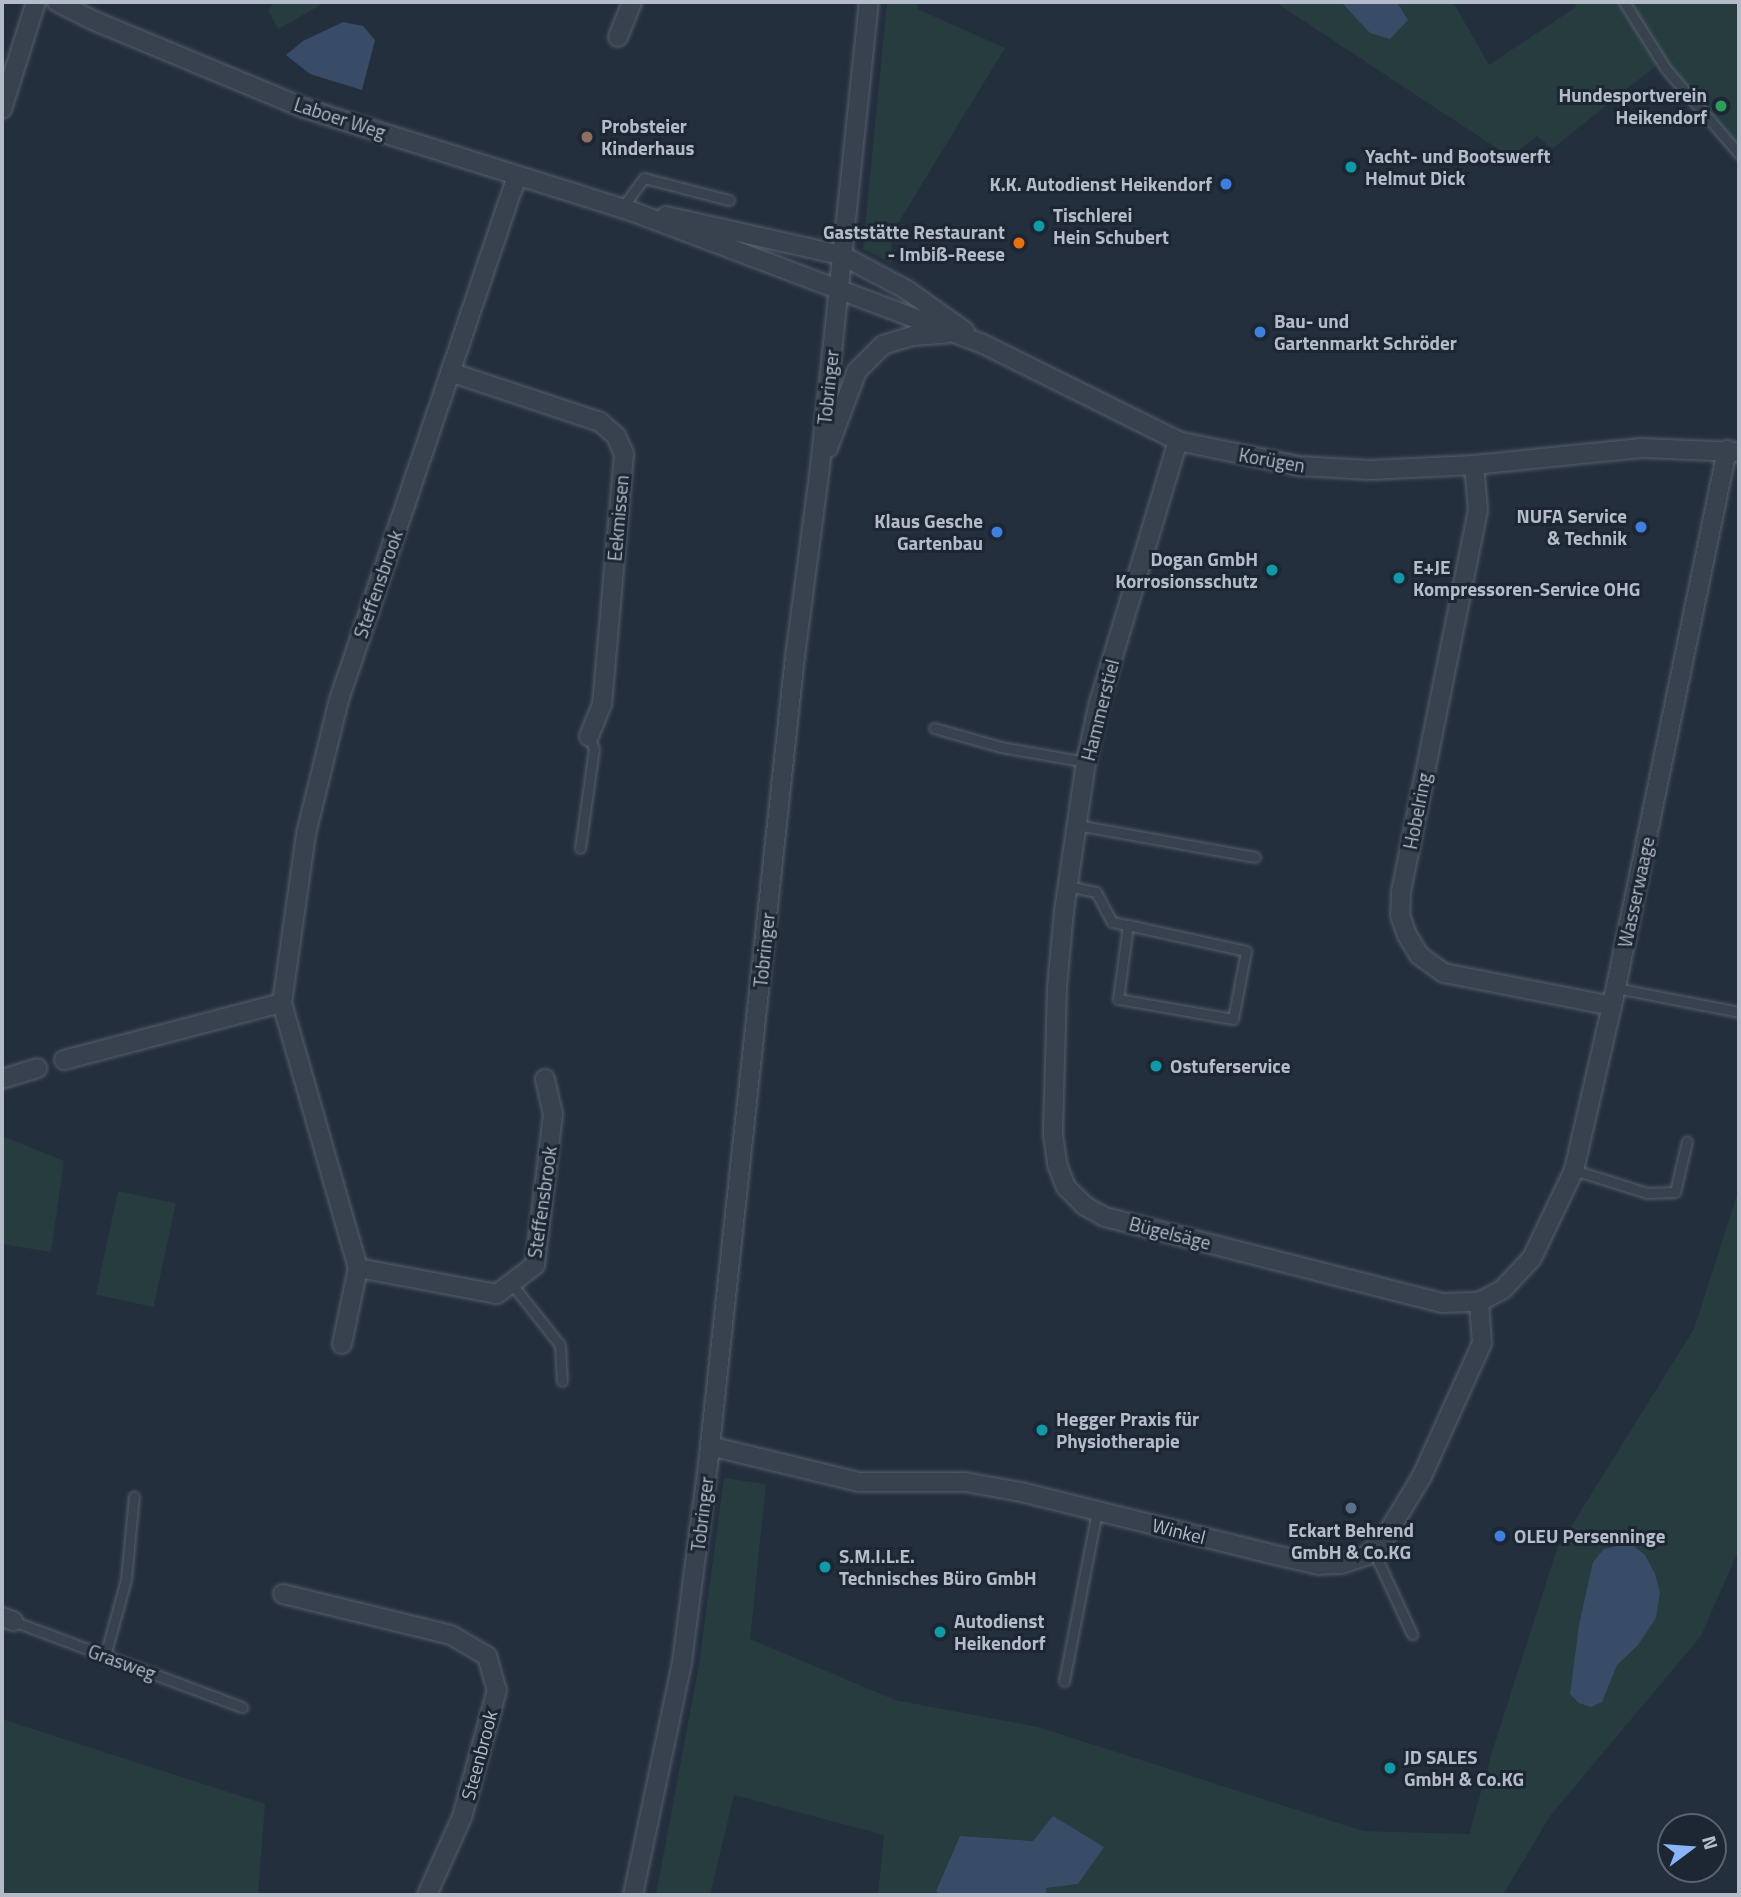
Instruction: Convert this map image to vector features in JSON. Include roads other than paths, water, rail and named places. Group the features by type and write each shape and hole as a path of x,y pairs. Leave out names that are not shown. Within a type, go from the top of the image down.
{"street":[{"path":"2,108 36,2"},
{"name":"Laboer Weg","path":"57,2 304,108 626,209 839,289"},
{"path":"618,37 632,2"},
{"name":"Tobringer","path":"633,1895 682,1662 710,1446 794,671 820,467 869,2"},
{"name":"Steffensbrook","path":"342,1344 358,1268 282,1003 306,834 339,700 517,176"},
{"name":"Laboer Weg","path":"626,209 841,255 907,290 983,344"},
{"name":"Korügen","path":"839,289 983,344 1178,441 1298,466 1370,470 1474,465 1641,448 1733,451"},
{"path":"820,467 858,371 883,345 913,336 951,333"},
{"name":"Eekmissen","path":"450,372 600,422 616,436 624,454 602,704 589,736"},
{"name":"Hammerstiel","path":"1057,988 1086,762 1099,702 1178,441"},
{"name":"Wasserwaage","path":"1479,1302 1503,1289 1532,1258 1574,1170 1733,451"},
{"name":"Hobelring","path":"1474,465 1478,510 1401,892 1400,915 1407,935 1419,955 1444,972 1612,1006"},
{"name":"Bügelsäge","path":"1057,988 1053,1134 1057,1164 1066,1186 1085,1206 1105,1217 1442,1303 1479,1302"},
{"path":"64,1059 282,1003"},
{"path":"2,1079 37,1068"},
{"name":"Steffensbrook","path":"358,1268 496,1294 536,1265 553,1114 545,1079"},
{"name":"Winkel","path":"710,1446 859,1482 965,1482 1319,1565 1341,1564 1366,1556 1384,1539 1422,1476 1482,1343 1479,1302"},
{"name":"Steenbrook","path":"283,1594 451,1635 487,1656 497,1690 462,1816 427,1895"}],"lane":[{"path":"1624,2 1666,69 1739,154"},
{"path":"626,209 644,178 729,200"},
{"path":"934,728 1001,747 1086,762"},
{"path":"580,848 594,749 589,736"},
{"path":"1077,825 1255,858"},
{"path":"1068,886 1096,892 1112,922 1128,925 1246,951 1233,1019 1118,999 1128,925"},
{"path":"1616,988 1739,1012"},
{"path":"1574,1170 1647,1193 1675,1192 1687,1141"},
{"path":"511,1283 560,1345 562,1381"},
{"path":"105,1656 126,1579 134,1496"},
{"path":"1065,1681 1097,1511"},
{"path":"1373,1550 1412,1634"},
{"name":"Grasweg","path":"7,1619 242,1707"}],"water":[{"path":"1341,2 1397,2 1408,20 1390,39 1370,33"},
{"path":"343,22 363,26 375,40 362,90 310,74 286,55 303,41"},
{"path":"1630,1543 1645,1555 1655,1574 1660,1593 1656,1618 1638,1645 1617,1665 1602,1702 1591,1707 1579,1703 1570,1694 1579,1625 1593,1562 1604,1549"},
{"path":"1053,1816 1104,1847 1078,1884 1046,1888 1046,1895 940,1895 936,1891 960,1836 1033,1841"}],"place":[{"name":"Hundesportverein Heikendorf","path":"1721,106"},
{"name":"Probsteier Kinderhaus","path":"587,137"},
{"name":"Yacht- und Bootswerft Helmut Dick","path":"1351,167"},
{"name":"K.K. Autodienst Heikendorf","path":"1226,184"},
{"name":"Tischlerei Hein Schubert","path":"1039,226"},
{"name":"Gaststätte Restaurant - Imbiß-Reese","path":"1019,243"},
{"name":"Bau- und Gartenmarkt Schröder","path":"1260,332"},
{"name":"NUFA Service & Technik","path":"1641,527"},
{"name":"Klaus Gesche Gartenbau","path":"997,532"},
{"name":"Dogan GmbH Korrosionsschutz","path":"1272,570"},
{"name":"E+JE Kompressoren-Service OHG","path":"1399,578"},
{"name":"Ostuferservice","path":"1156,1066"},
{"name":"Hegger Praxis für Physiotherapie","path":"1042,1430"},
{"name":"Eckart Behrend GmbH & Co.KG","path":"1351,1508"},
{"name":"OLEU Persenninge","path":"1500,1536"},
{"name":"S.M.I.L.E. Technisches Büro GmbH","path":"825,1567"},
{"name":"Autodienst Heikendorf","path":"940,1632"},
{"name":"JD SALES GmbH & Co.KG","path":"1390,1768"}]}
